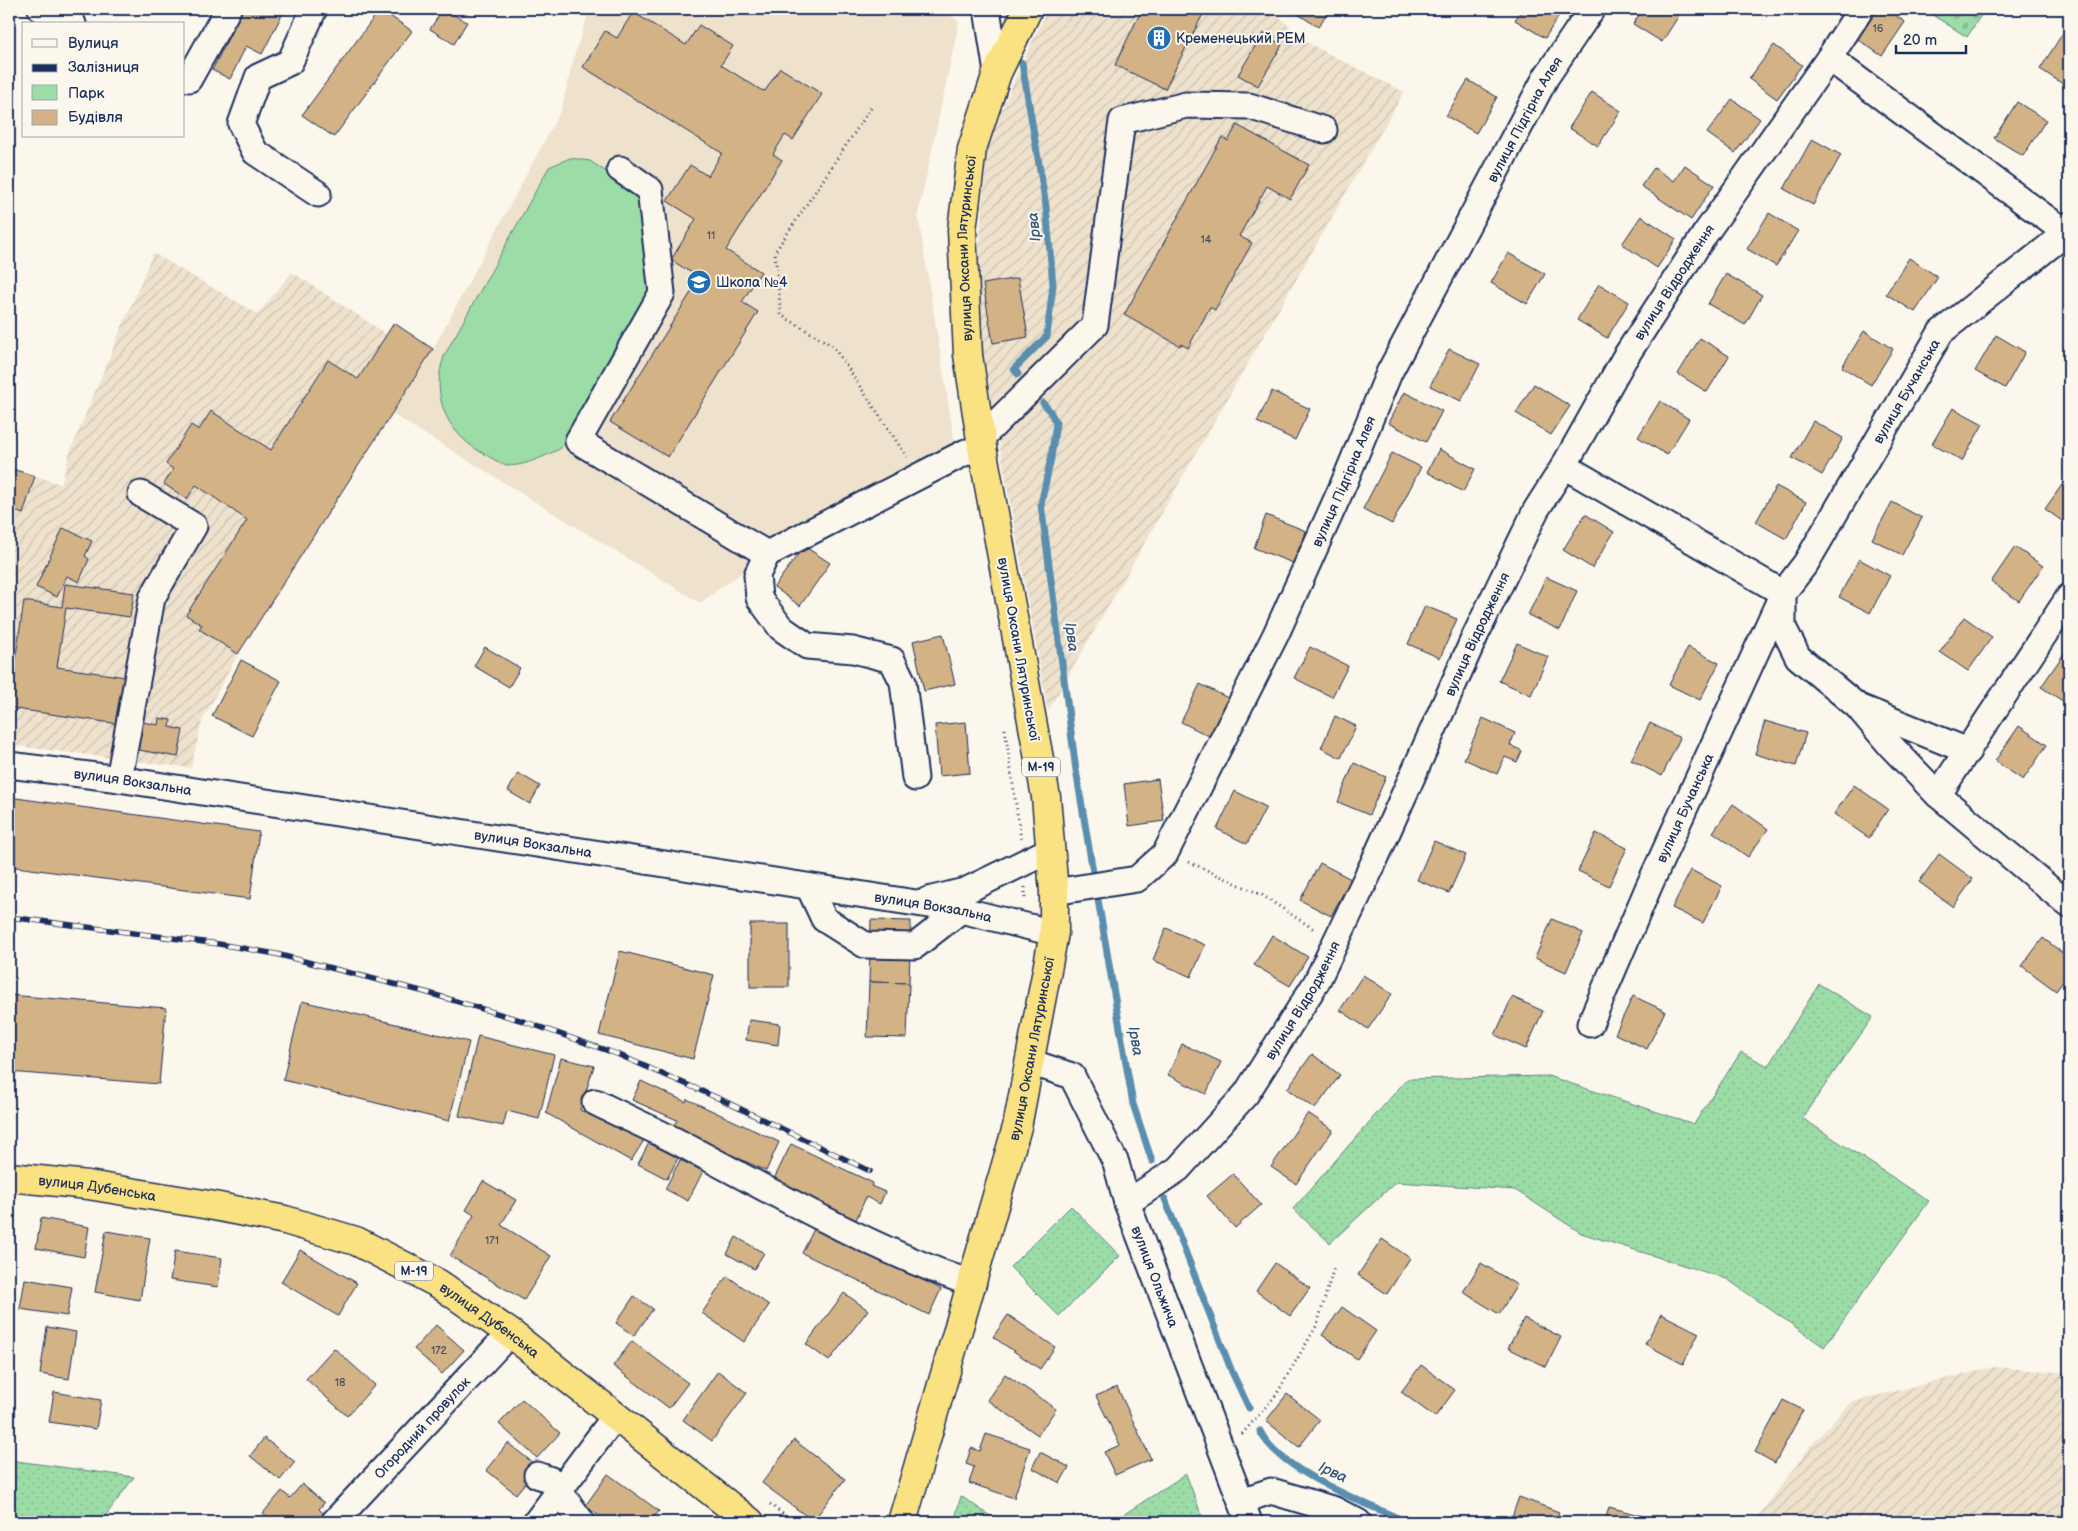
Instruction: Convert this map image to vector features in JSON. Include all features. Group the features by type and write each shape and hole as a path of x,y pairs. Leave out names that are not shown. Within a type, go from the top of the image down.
{"highway":[{"name":"вулиця Оксани Лятуринської","path":"902,1522 973,1284 1017,1127 1054,933 1054,892 1046,797 982,446 968,355 962,230 972,149 997,74 1028,9"},
{"name":"вулиця Дубенська","path":"9,1177 88,1185 210,1205 285,1220 356,1241 439,1284 510,1333 750,1522"}],"street":[{"path":"41,9 69,22"},
{"path":"185,77 189,79 228,9"},
{"path":"314,9 290,62 258,77 242,124 255,152 318,194"},
{"path":"987,9 997,74"},
{"name":"вулиця Підгірна Алея","path":"1054,892 1137,879 1165,854 1276,634 1344,483 1389,373 1546,77 1592,9"},
{"name":"вулиця Відродження","path":"1127,1203 1178,1169 1246,1094 1316,983 1536,510 1564,466 1629,351 1705,234 1829,58 1861,9"},
{"path":"1829,58 2068,231"},
{"path":"915,778 903,682 892,660 853,650 807,646 781,628 760,598 757,575 767,554 966,452 982,446 1095,325 1122,121 1186,105 1249,106 1324,130"},
{"path":"620,169 650,190 662,294 578,441 767,554"},
{"name":"вулиця Бучанська","path":"1590,1024 1648,886 1783,593 1806,563 1941,332 2068,231"},
{"path":"1564,466 1783,593 1783,627 1798,657 1857,706 1890,745 1938,796 2069,905"},
{"path":"120,779 152,598 194,526 141,494"},
{"path":"1938,796 2069,597"},
{"path":"1857,706 1968,751"},
{"name":"вулиця Вокзальна","path":"9,765 120,779 961,910 1054,933"},
{"path":"915,903 965,891 1050,850"},
{"path":"809,887 824,919 865,945 915,946 961,910"},
{"name":"вулиця Ольжича","path":"1030,1062 1072,1076 1116,1163 1127,1203 1245,1512"},
{"path":"595,1102 673,1139 833,1225 946,1275 973,1284"},
{"name":"Огородний провулок","path":"334,1522 510,1333"},
{"path":"536,1522 616,1415"},
{"path":"537,1475 551,1480 582,1522"},
{"path":"1245,1512 1271,1491 1335,1510 1358,1522"}],"path":[{"path":"872,108 775,252 782,315 832,346 920,476"},
{"path":"1005,726 1024,863 1026,926"},
{"path":"1146,871 1190,862 1262,895 1335,943"},
{"path":"1223,1455 1276,1395 1317,1325 1334,1267"},
{"path":"873,1522 879,1504"}],"shaded area":[{"name":"Школа №4","path":"590,9 942,9 959,22 918,215 957,457 767,554 700,603 392,414 433,349 561,110 574,56"},
{"name":"Кременецький РЕМ","path":"1048,9 1271,9 1306,42 1404,92 1048,711 983,354 977,272 987,149 1014,80"},
{"path":"153,253 258,314 292,272 386,334 394,323 433,349 238,654 202,721 191,768 9,745 9,509 23,514 35,476 61,484 71,449"},
{"path":"1993,1367 2069,1373 2069,1522 1754,1522 1813,1443 1851,1402"}],"green space":[{"path":"1923,9 1985,9 1967,37"},
{"path":"570,158 590,161 642,196 652,291 561,448 527,463 507,465 472,447 452,426 441,400 439,386 440,371 444,356 549,167"},
{"path":"1819,984 1873,1017 1802,1118 1929,1201 1824,1347 1727,1279 1581,1233 1515,1190 1396,1182 1330,1243 1293,1209 1407,1079 1548,1076 1694,1124 1741,1052 1768,1066"},
{"path":"1071,1206 1120,1256 1059,1316 1010,1267"},
{"path":"9,1460 134,1477 101,1522 9,1522"},
{"path":"1186,1474 1204,1522 1112,1522"},
{"path":"961,1496 999,1522 954,1522"}],"building":[{"path":"243,9 285,9 262,54 246,46 230,79 212,70"},
{"path":"380,9 412,31 334,137 302,115"},
{"path":"443,9 467,22 454,44 430,29"},
{"name":"Кременецький РЕМ","path":"1142,9 1200,9 1204,12 1165,89 1115,65"},
{"path":"1290,9 1330,9 1318,27"},
{"path":"1522,9 1563,9 1545,38 1515,20"},
{"path":"1643,9 1683,9 1662,42 1633,24"},
{"path":"1868,9 1893,9 1897,12 1895,15 1905,22 1882,56 1850,34"},
{"path":"633,12 686,45 699,25 733,46 721,65 761,90 765,91 780,68 822,94 793,140 785,135 773,154 782,160 726,250 761,272 742,302 758,312 668,457 610,422 700,278 671,260 696,219 667,201 690,165 708,176 722,153 583,67 605,31 617,38"},
{"path":"1263,33 1282,45 1258,86 1238,75"},
{"path":"2063,33 2069,38 2069,88 2040,69"},
{"path":"1774,45 1802,65 1777,99 1749,79"},
{"path":"1468,80 1497,97 1476,133 1446,116"},
{"path":"1592,92 1621,111 1598,146 1569,128"},
{"path":"1732,99 1760,119 1735,153 1707,133"},
{"path":"2017,102 2046,120 2023,156 1994,138"},
{"path":"1237,125 1309,165 1290,199 1267,186 1239,236 1252,243 1215,310 1210,307 1188,348 1181,344 1180,346 1124,315 1222,137 1228,141"},
{"path":"1812,139 1841,155 1813,205 1784,189"},
{"path":"1685,165 1714,185 1691,220 1641,186 1654,168 1674,181"},
{"path":"1769,213 1798,231 1776,266 1747,249"},
{"path":"1641,216 1676,239 1657,268 1622,244"},
{"path":"1508,253 1545,274 1527,304 1491,283"},
{"path":"1909,258 1938,277 1915,312 1886,294"},
{"path":"1726,274 1762,295 1745,325 1708,304"},
{"path":"1018,278 1028,337 993,343 983,284"},
{"path":"1599,284 1629,302 1607,338 1577,320"},
{"path":"394,323 433,349 238,654 199,629 202,625 186,615 247,520 196,485 187,499 164,484 173,469 166,464 191,425 199,430 211,411 271,450 328,360 358,379"},
{"path":"1864,331 1893,349 1871,385 1842,367"},
{"path":"1996,335 2025,352 2005,388 1975,371"},
{"path":"1700,338 1729,356 1707,392 1678,374"},
{"path":"1449,349 1480,364 1461,401 1430,386"},
{"path":"1534,384 1570,406 1551,435 1516,413"},
{"path":"1272,391 1310,409 1295,440 1257,422"},
{"path":"1404,392 1442,411 1426,442 1388,423"},
{"path":"1660,401 1689,419 1667,455 1638,437"},
{"path":"1953,408 1983,424 1962,461 1932,444"},
{"path":"1813,421 1843,438 1822,475 1792,458"},
{"path":"1439,449 1475,469 1463,492 1427,472"},
{"path":"1392,453 1421,467 1392,524 1363,509"},
{"path":"9,468 35,476 23,514 9,509"},
{"path":"2069,475 2069,526 2045,509"},
{"path":"1776,486 1806,502 1786,539 1756,522"},
{"path":"1892,502 1922,518 1902,555 1872,539"},
{"path":"1585,514 1614,532 1592,568 1563,550"},
{"path":"1266,515 1306,531 1293,563 1254,548"},
{"path":"63,528 92,541 85,556 89,559 79,582 67,576 57,597 36,587"},
{"path":"804,546 830,563 800,606 774,587"},
{"path":"2015,547 2043,566 2019,601 1991,582"},
{"path":"1859,559 1890,576 1870,613 1839,597"},
{"path":"1546,577 1577,591 1560,630 1528,615"},
{"path":"65,584 134,593 130,617 66,608 57,667 126,677 119,724 9,708 13,661 15,662 24,601 62,607"},
{"path":"1425,606 1457,619 1440,658 1408,644"},
{"path":"1964,617 1992,637 1968,671 1940,652"},
{"path":"943,634 955,684 924,691 913,641"},
{"path":"1517,643 1548,657 1531,695 1499,681"},
{"path":"485,647 520,668 509,687 474,666"},
{"path":"1310,647 1348,666 1332,697 1294,678"},
{"path":"1688,647 1719,663 1700,700 1669,685"},
{"path":"2065,652 2069,655 2069,705 2041,687"},
{"path":"241,660 281,681 252,736 212,716"},
{"path":"1200,684 1230,699 1211,737 1181,722"},
{"path":"1335,716 1356,726 1341,758 1321,748"},
{"path":"159,718 171,720 170,727 183,730 178,757 133,749 138,721 158,725"},
{"path":"1483,718 1515,733 1510,745 1522,751 1517,762 1505,757 1497,774 1464,759"},
{"path":"1765,721 1806,733 1796,766 1755,754"},
{"path":"966,722 970,773 939,776 935,725"},
{"path":"1650,723 1680,738 1662,776 1631,760"},
{"path":"2019,726 2047,745 2023,780 1995,761"},
{"path":"1354,763 1386,777 1369,815 1338,802"},
{"path":"518,773 540,786 530,804 508,791"},
{"path":"1158,779 1164,821 1129,826 1124,784"},
{"path":"1854,785 1888,809 1869,838 1834,814"},
{"path":"1235,791 1266,807 1247,844 1217,829"},
{"path":"9,797 259,832 250,899 9,866"},
{"path":"1733,804 1768,829 1748,857 1713,832"},
{"path":"1596,833 1627,848 1609,886 1578,871"},
{"path":"1434,841 1466,855 1449,893 1417,880"},
{"path":"1939,854 1973,879 1953,907 1919,882"},
{"path":"1320,863 1351,879 1331,916 1300,900"},
{"path":"1691,870 1722,886 1703,923 1672,908"},
{"path":"1552,919 1583,933 1566,972 1535,958"},
{"path":"871,920 911,921 909,983 869,982"},
{"path":"750,924 789,924 789,987 750,987"},
{"path":"1166,928 1205,945 1191,977 1153,960"},
{"path":"1272,935 1308,957 1290,986 1254,965"},
{"path":"2043,938 2069,958 2069,973 2056,991 2022,966"},
{"path":"620,951 714,975 693,1059 599,1035"},
{"path":"1363,975 1392,994 1368,1029 1340,1010"},
{"path":"869,982 909,983 907,1038 867,1037"},
{"path":"9,995 166,1008 159,1084 9,1072"},
{"path":"1633,996 1665,1011 1647,1049 1615,1034"},
{"path":"1512,997 1543,1011 1526,1049 1495,1035"},
{"path":"302,1001 469,1042 449,1121 283,1080"},
{"path":"749,1020 780,1024 778,1045 746,1040"},
{"path":"478,1036 554,1055 539,1119 507,1111 503,1126 459,1116"},
{"path":"1182,1044 1221,1062 1206,1094 1168,1075"},
{"path":"1312,1054 1340,1075 1315,1109 1287,1089"},
{"path":"561,1058 594,1066 580,1110 644,1140 631,1161 546,1113"},
{"path":"641,1081 686,1102 687,1099 779,1142 766,1171 673,1128 677,1120 632,1100"},
{"path":"1308,1113 1333,1130 1296,1184 1271,1167"},
{"path":"649,1143 678,1158 667,1179 638,1164"},
{"path":"791,1144 873,1183 871,1186 885,1192 880,1204 866,1197 856,1220 773,1181"},
{"path":"680,1160 703,1171 688,1201 665,1189"},
{"path":"1233,1174 1261,1205 1235,1228 1207,1196"},
{"path":"483,1181 516,1200 501,1225 551,1256 524,1300 450,1256 474,1215 466,1210"},
{"path":"41,1218 89,1227 84,1257 36,1248"},
{"path":"815,1227 941,1289 929,1315 802,1253"},
{"path":"106,1231 150,1238 140,1300 95,1292"},
{"path":"736,1237 764,1253 754,1269 727,1254"},
{"path":"1382,1239 1410,1258 1387,1294 1358,1275"},
{"path":"300,1250 357,1283 338,1316 281,1282"},
{"path":"175,1251 222,1258 218,1287 170,1280"},
{"path":"1275,1263 1310,1288 1290,1316 1256,1291"},
{"path":"1481,1263 1517,1285 1499,1314 1463,1292"},
{"path":"727,1276 769,1305 744,1342 702,1313"},
{"path":"25,1279 72,1287 67,1316 20,1309"},
{"path":"844,1293 868,1310 829,1361 806,1344"},
{"path":"634,1296 653,1309 634,1336 616,1323"},
{"path":"1342,1307 1376,1331 1357,1359 1322,1335"},
{"path":"1661,1314 1699,1333 1683,1364 1645,1344"},
{"path":"1008,1315 1055,1347 1040,1369 993,1337"},
{"path":"1524,1318 1561,1337 1546,1367 1508,1348"},
{"path":"436,1325 464,1350 442,1374 414,1349"},
{"path":"47,1327 76,1332 69,1379 40,1374"},
{"path":"632,1341 688,1383 669,1408 613,1366"},
{"path":"334,1348 375,1385 347,1416 306,1379"},
{"path":"1421,1365 1455,1390 1435,1417 1401,1392"},
{"path":"718,1371 747,1393 712,1441 683,1420"},
{"path":"1005,1374 1056,1409 1038,1435 987,1400"},
{"path":"1117,1387 1151,1459 1115,1475 1104,1452 1120,1445 1096,1396"},
{"path":"54,1392 101,1400 96,1429 49,1422"},
{"path":"1287,1394 1320,1420 1299,1447 1266,1421"},
{"path":"522,1399 560,1433 537,1458 499,1424"},
{"path":"1783,1400 1803,1410 1775,1463 1755,1452"},
{"path":"986,1434 1030,1448 1014,1498 969,1483 974,1467 966,1464 971,1448 980,1451"},
{"path":"264,1438 295,1462 280,1480 250,1456"},
{"path":"794,1440 845,1479 813,1521 762,1483"},
{"path":"508,1443 538,1467 516,1494 486,1470"},
{"path":"1040,1452 1069,1467 1060,1483 1032,1468"},
{"path":"608,1474 659,1511 650,1522 608,1522 585,1506"},
{"path":"302,1484 324,1503 319,1509 326,1516 320,1522 273,1522 263,1513 282,1491 290,1498"},
{"path":"1519,1497 1559,1512 1555,1522 1510,1522"},
{"path":"1609,1507 1650,1518 1649,1522 1605,1522"}],"waterway":[{"name":"Ірва","path":"1018,374 1014,369 1047,336 1053,285 1046,206 1022,63"},
{"name":"Ірва","path":"1043,403 1050,411 1056,423 1041,504 1076,770 1094,878"},
{"name":"Ірва","path":"1097,894 1133,1104 1152,1161"},
{"name":"Ірва","path":"1165,1199 1232,1372 1249,1408"},
{"name":"Ірва","path":"1260,1431 1270,1446 1285,1460 1304,1473 1348,1496 1407,1522"}],"railway":[{"path":"9,917 219,944 276,954 425,992 520,1020 617,1054 720,1099 870,1171"}],"place":[{"name":"Кременецький РЕМ","path":"1159,38"},
{"name":"Школа №4","path":"699,282"}]}
